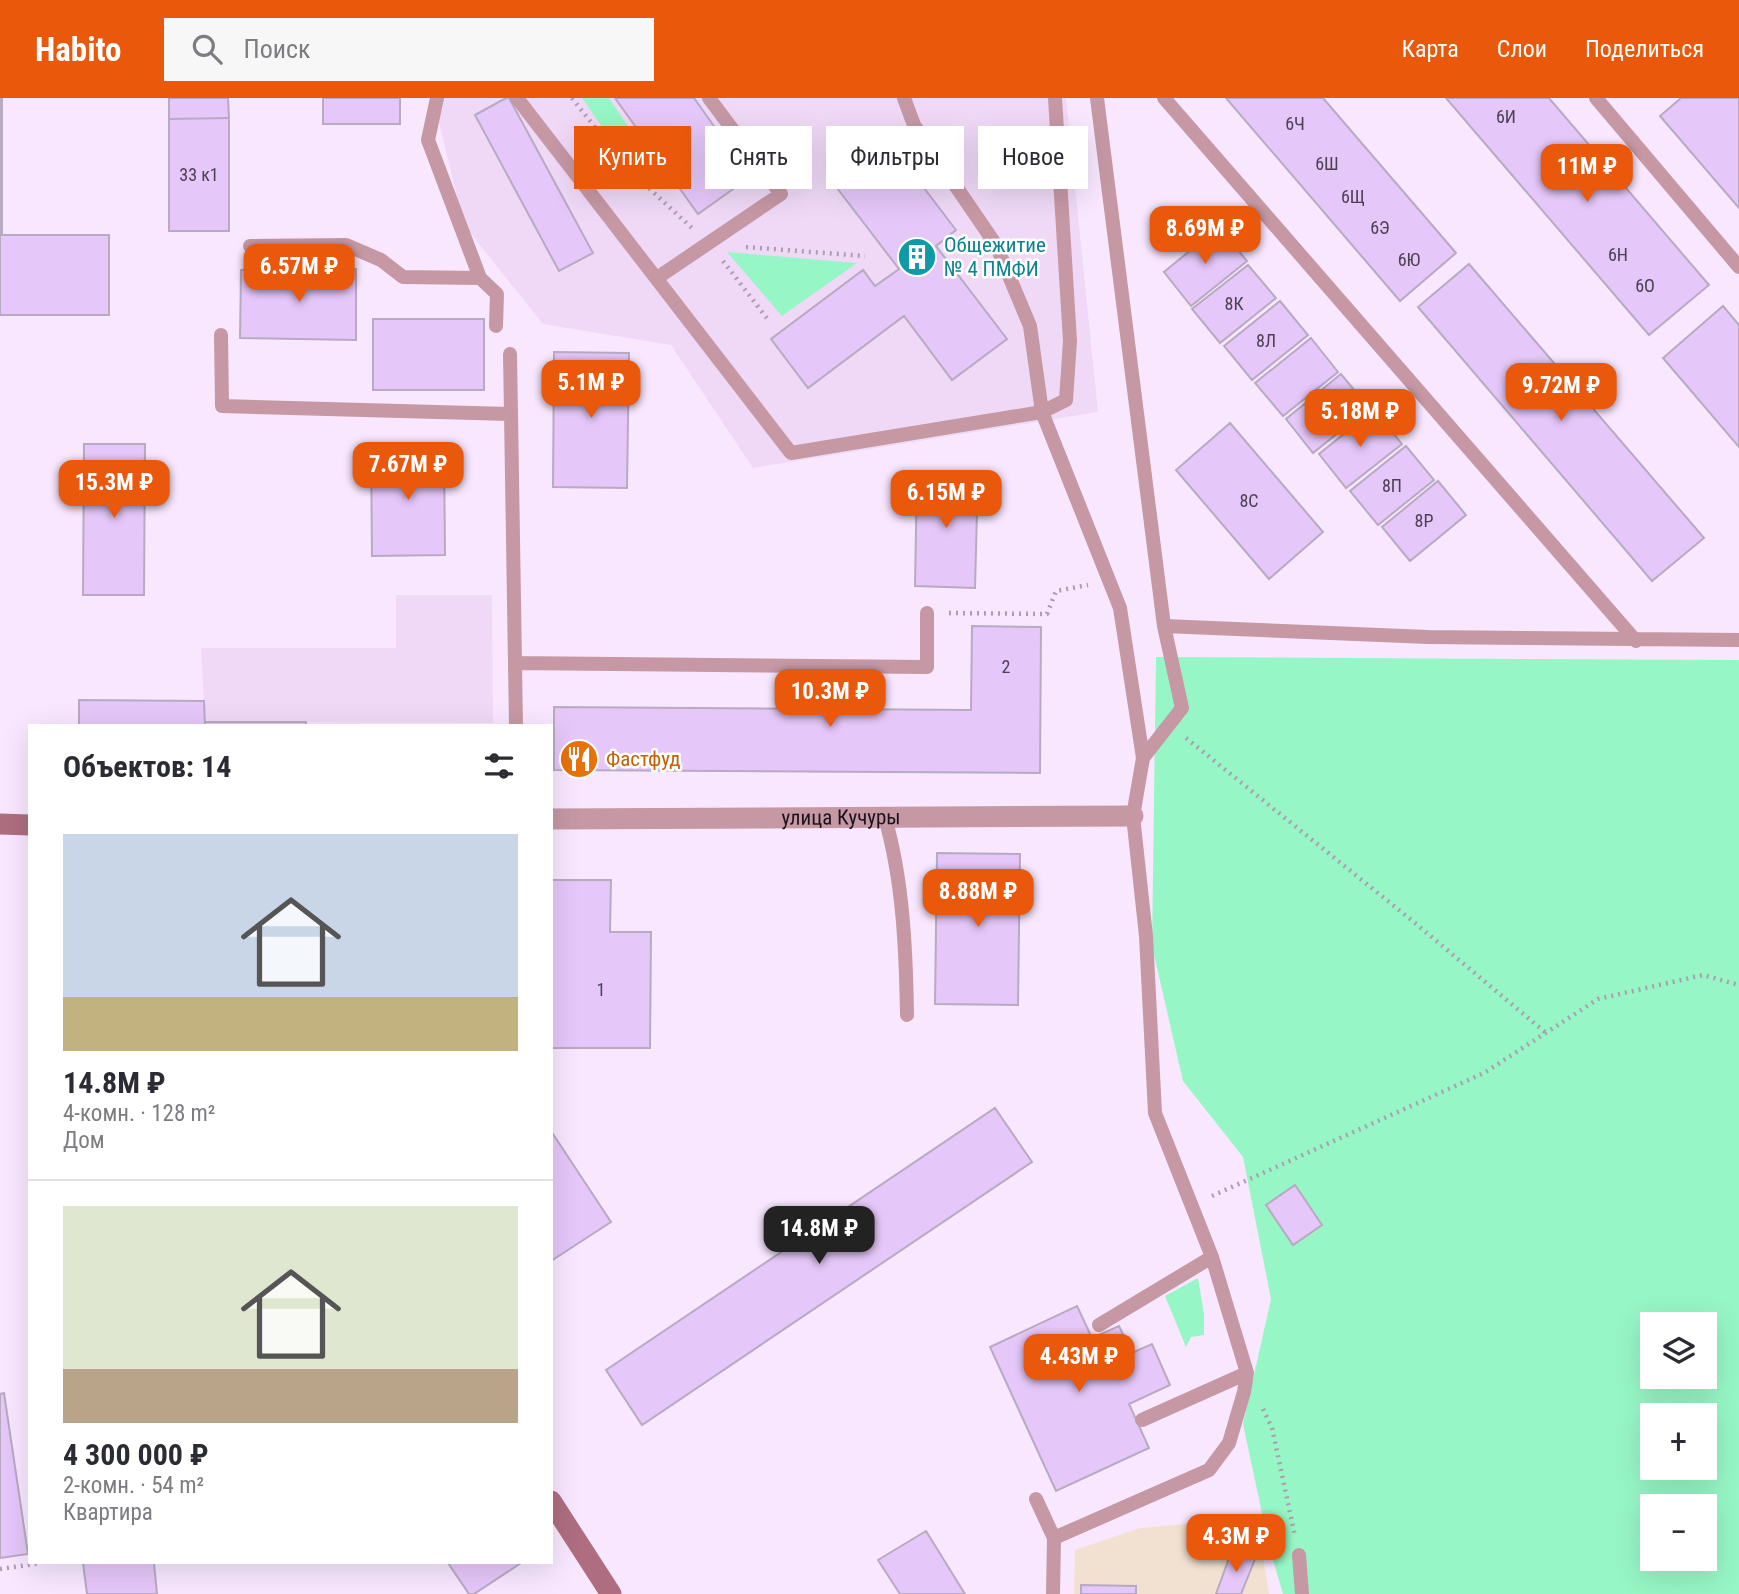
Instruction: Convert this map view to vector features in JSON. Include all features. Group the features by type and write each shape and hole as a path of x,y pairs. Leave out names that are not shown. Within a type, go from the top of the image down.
{"street":[{"name":"улица Кучуры","path":"553,819 1133,817"},
{"path":"0,824 28,825"},
{"path":"553,1504 611,1594"}],"lane":[{"path":"437,98 428,140 480,278 496,294 496,326"},
{"path":"517,98 791,453 1042,412 1066,400 1070,341 1055,98"},
{"path":"657,278 781,194 709,98"},
{"path":"904,98 915,125 996,245 1030,327 1042,412 1120,608 1143,758 1133,817 1146,936 1155,1113 1212,1256 1247,1373 1229,1443 1209,1470 1054,1538"},
{"path":"1097,98 1164,626 1182,708 1143,758"},
{"path":"1164,98 1636,641"},
{"path":"1596,98 1739,267"},
{"path":"250,246 346,245 381,260 404,276 480,278"},
{"path":"221,335 222,405 511,414"},
{"path":"510,354 516,724"},
{"path":"515,663 927,667 927,613"},
{"path":"1164,626 1428,637 1739,640"},
{"path":"885,818 894,848 906,968 907,1015"},
{"path":"1099,1325 1212,1256"},
{"path":"1142,1420 1247,1373"},
{"path":"1036,1499 1054,1538 1054,1594"},
{"path":"1299,1555 1302,1594"}],"path":[{"path":"572,98 626,167 710,244 769,321"},
{"path":"710,244 864,256"},
{"path":"927,613 1047,614 1056,591 1086,585 1111,584"},
{"path":"1169,725 1415,923 1546,1033"},
{"path":"1192,1205 1484,1073 1598,999 1703,975 1739,985"},
{"path":"1247,1373 1272,1428 1299,1555"},
{"path":"0,1569 34,1564"}],"shaded area":[{"path":"433,98 1066,98 1069,126 978,126 978,189 1075,189 1098,412 753,468 671,345 543,324 464,225"},
{"path":"396,595 492,595 493,723 205,722 201,648 396,648"},
{"path":"1234,1520 1263,1557 1269,1594 1074,1594 1075,1550 1140,1528"}],"green space":[{"path":"582,98 609,98 628,126 601,126"},
{"path":"727,252 857,263 782,316"},
{"path":"1156,657 1739,660 1739,1594 1283,1594 1269,1546 1243,1424 1271,1299 1243,1157 1183,1081 1152,946"},
{"path":"1198,1278 1204,1314 1204,1335 1191,1337 1186,1347 1165,1296"}],"building":[{"path":"0,98 2,235 109,235 109,315 0,315"},
{"path":"169,98 228,98 229,118 169,119"},
{"path":"323,98 400,98 400,124 323,124"},
{"path":"509,98 593,253 559,271 475,115"},
{"path":"615,98 694,98 714,126 705,126 705,189 733,189 698,214 680,189 691,189 691,126 635,126"},
{"path":"1226,98 1323,98 1456,253 1400,301"},
{"path":"1446,98 1549,98 1709,285 1649,335"},
{"path":"1681,98 1739,98 1739,208 1660,116"},
{"path":"229,118 229,231 169,231 169,119"},
{"name":"Общежитие № 4 ПМФИ","path":"838,189 925,189 956,230 936,246 1007,339 952,380 904,316 808,388 771,339 863,270 875,286 899,269"},
{"path":"1219,227 1247,261 1191,306 1164,272"},
{"path":"1469,264 1704,538 1652,581 1418,307"},
{"path":"1248,265 1276,298 1220,343 1192,309"},
{"path":"356,269 356,340 240,338 241,270"},
{"path":"1280,301 1308,335 1252,380 1224,346"},
{"path":"1723,306 1739,325 1739,447 1663,358"},
{"path":"373,319 484,319 484,390 373,390"},
{"path":"1311,338 1338,372 1283,416 1255,383"},
{"path":"554,352 629,353 627,488 553,487"},
{"path":"1341,374 1369,408 1313,453 1286,419"},
{"path":"1374,410 1402,444 1346,488 1319,454"},
{"path":"1230,423 1323,532 1269,579 1176,470"},
{"path":"84,444 145,444 144,595 83,595"},
{"path":"1406,446 1434,480 1378,525 1350,491"},
{"path":"371,448 444,448 445,555 372,556"},
{"path":"917,472 978,473 975,588 915,586"},
{"path":"1438,481 1466,515 1410,561 1382,527"},
{"path":"972,626 1041,627 1040,773 554,770 554,707 971,710"},
{"path":"79,700 204,701 205,724 79,724"},
{"path":"205,722 306,722 306,724"},
{"path":"937,853 1020,854 1018,1005 935,1004"},
{"path":"553,880 611,880 610,932 651,932 650,1048 553,1048"},
{"path":"995,1108 1032,1162 642,1425 606,1370"},
{"path":"553,1134 611,1222 553,1260"},
{"path":"1295,1185 1322,1225 1293,1245 1266,1205"},
{"path":"1077,1306 1092,1338 1119,1326 1132,1353 1152,1344 1170,1385 1129,1404 1149,1448 1056,1491 990,1347"},
{"path":"4,1393 28,1554 0,1558 0,1394"},
{"path":"926,1531 965,1594 900,1594 878,1560"},
{"path":"1232,1550 1255,1559 1241,1594 1216,1594"},
{"path":"83,1564 154,1564 157,1594 87,1594"},
{"path":"449,1564 519,1564 474,1594 469,1594"},
{"path":"1081,1585 1136,1586 1136,1594 1081,1594"}],"place":[{"name":"Общежитие № 4 ПМФИ","path":"917,257"},
{"name":"Фастфуд","path":"579,759"}]}
